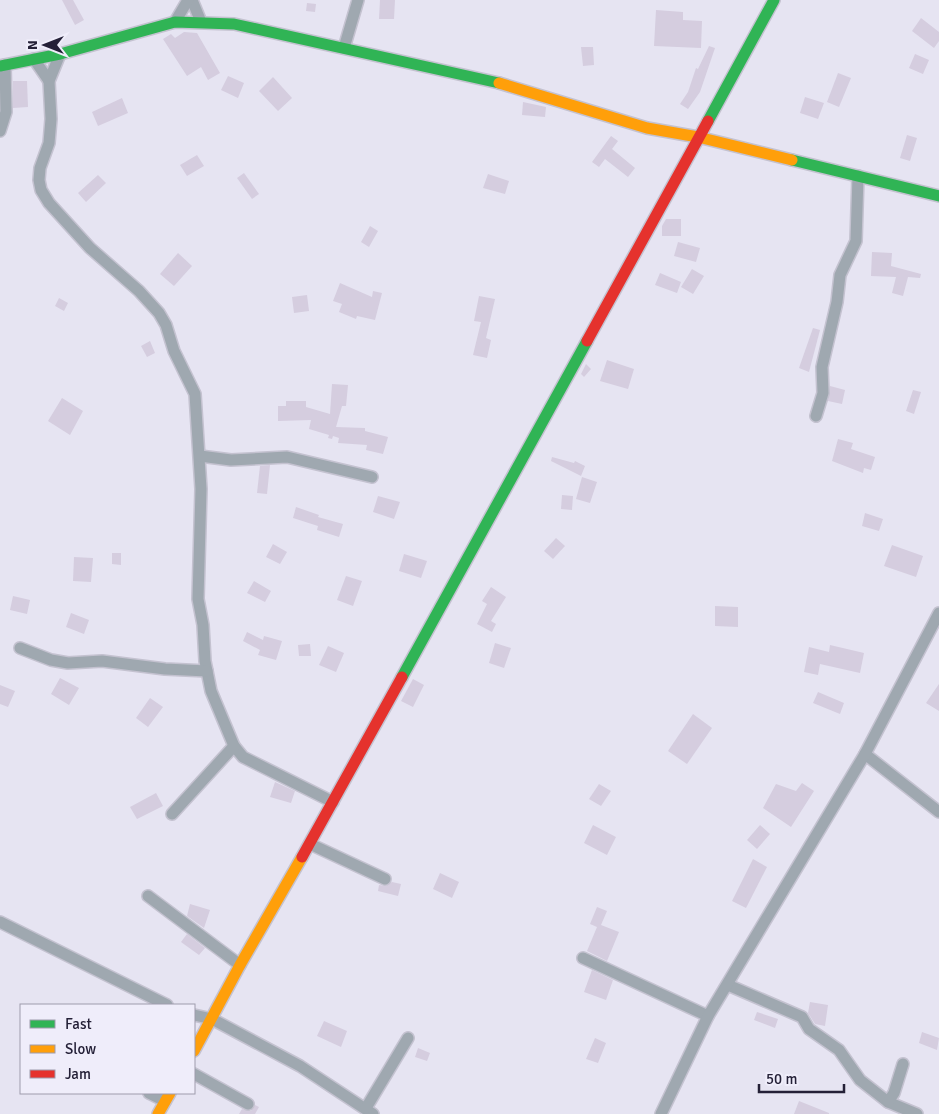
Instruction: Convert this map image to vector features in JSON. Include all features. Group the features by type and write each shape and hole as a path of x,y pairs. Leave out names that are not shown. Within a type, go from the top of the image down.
{"street":[{"path":"175,22 190,0 201,22"},
{"path":"344,48 358,0"},
{"path":"195,1049 240,965 310,844 496,508 774,0"},
{"path":"0,131 6,112 2,66 60,54 175,22 234,24 511,86 647,128 698,136 939,196"},
{"path":"60,54 49,81 51,119 49,144 39,180 41,190 49,203 90,248 139,291 166,325 174,351 195,394 200,456 201,527 198,599 211,691 234,746 252,763 332,802"},
{"path":"34,59 49,81"},
{"path":"816,416 823,393 822,367 837,302 840,275 856,241 858,176"},
{"path":"200,456 231,460 288,457 372,477"},
{"path":"666,1112 708,1016 865,754 939,614"},
{"path":"20,648 51,660 68,663 102,661 165,669 207,671"},
{"path":"172,814 234,746"},
{"path":"865,754 939,812"},
{"path":"310,844 384,879"},
{"path":"148,896 240,965"},
{"path":"0,922 165,1004"},
{"path":"584,958 708,1016"},
{"path":"728,985 802,1017 809,1029 839,1050 860,1080 888,1102 917,1114"},
{"path":"195,1016 212,1019 300,1066 369,1111 408,1038"},
{"path":"888,1102 894,1093 903,1064"},
{"path":"195,1075 248,1104"},
{"path":"154,1094 168,1097 158,1114"}],"building":[{"path":"62,0 73,0 84,20 75,25"},
{"path":"380,0 395,0 394,19 379,19"},
{"path":"307,3 316,4 315,12 306,11"},
{"path":"656,10 683,12 683,20 702,21 701,48 654,46"},
{"path":"921,18 939,32 939,41 934,48 912,31"},
{"path":"184,32 197,33 220,73 208,80 201,67 187,76 163,39 171,34 175,38"},
{"path":"709,46 715,48 700,92 688,109 680,104 688,92 696,68 698,69"},
{"path":"581,47 593,47 594,65 583,66"},
{"path":"915,54 929,60 923,74 909,68"},
{"path":"838,73 851,78 839,107 827,102"},
{"path":"228,76 244,83 238,98 221,90"},
{"path":"273,77 292,98 278,111 259,91"},
{"path":"13,81 27,81 28,107 13,108"},
{"path":"805,97 824,103 818,119 800,113"},
{"path":"122,98 128,113 98,126 92,112"},
{"path":"523,102 546,107 545,117 522,115"},
{"path":"907,135 917,138 910,161 900,158"},
{"path":"611,136 618,141 612,149 635,168 628,177 605,159 599,167 592,162"},
{"path":"197,155 204,166 187,176 180,165"},
{"path":"244,173 259,194 252,199 237,178"},
{"path":"488,174 509,181 505,194 483,188"},
{"path":"98,175 106,183 86,202 78,193"},
{"path":"666,219 681,219 681,236 662,236 662,226"},
{"path":"370,226 378,231 369,247 361,242"},
{"path":"678,242 700,248 696,262 674,256"},
{"path":"872,252 892,253 891,266 921,274 920,278 908,277 903,296 892,293 896,277 871,276"},
{"path":"178,253 192,266 174,286 160,274"},
{"path":"692,269 704,276 693,294 681,287"},
{"path":"660,273 681,282 677,293 655,285"},
{"path":"340,283 372,297 373,291 382,293 375,320 357,316 356,319 339,312 342,304 333,301"},
{"path":"307,295 309,311 294,313 292,297"},
{"path":"479,296 495,299 486,338 491,340 487,358 473,355 481,322 474,321"},
{"path":"59,298 68,303 64,311 55,306"},
{"path":"813,328 820,330 809,372 799,368"},
{"path":"150,341 155,353 147,357 141,346"},
{"path":"607,360 634,369 628,389 600,381"},
{"path":"586,364 591,369 584,377 581,374"},
{"path":"332,384 348,385 346,406 342,406 336,427 365,428 365,431 388,437 383,454 366,450 367,445 338,443 339,438 333,436 332,439 328,438 329,435 309,429 311,420 278,421 278,406 286,406 286,401 306,401 306,407 330,414"},
{"path":"830,386 845,390 842,404 828,401"},
{"path":"913,390 921,392 914,414 906,411"},
{"path":"62,398 83,411 70,435 48,421"},
{"path":"838,439 853,443 851,449 875,457 871,470 864,468 863,473 832,461"},
{"path":"552,457 574,463 575,461 585,466 581,476 551,461"},
{"path":"270,465 267,494 257,493 260,466"},
{"path":"582,477 597,482 590,503 576,499"},
{"path":"562,495 573,496 572,510 561,509"},
{"path":"378,496 400,502 394,519 373,512"},
{"path":"296,507 319,515 318,517 343,524 339,537 317,530 318,526 293,518"},
{"path":"865,513 883,519 879,531 862,526"},
{"path":"556,538 565,546 553,559 544,551"},
{"path":"273,544 287,552 280,564 266,557"},
{"path":"892,545 923,556 916,577 884,566"},
{"path":"112,553 121,553 121,565 112,564"},
{"path":"404,554 427,561 421,578 399,571"},
{"path":"74,557 93,558 91,582 73,581"},
{"path":"346,576 362,581 353,606 337,600"},
{"path":"254,581 271,591 265,602 247,593"},
{"path":"491,587 506,597 491,621 496,624 492,632 477,624 487,604 482,601"},
{"path":"13,596 30,600 27,614 10,610"},
{"path":"715,606 738,607 738,627 715,626"},
{"path":"71,613 89,620 84,634 66,627"},
{"path":"247,632 263,640 264,636 282,641 276,660 258,655 260,650 243,641"},
{"path":"495,643 511,648 504,668 489,663"},
{"path":"310,644 311,656 299,656 298,645"},
{"path":"830,645 864,653 860,673 820,664 818,675 804,672 809,647 829,652"},
{"path":"328,646 344,653 336,672 319,665"},
{"path":"60,678 79,688 69,705 51,694"},
{"path":"413,679 424,685 413,707 401,701"},
{"path":"939,684 939,711 926,703"},
{"path":"0,685 15,691 8,707 0,704"},
{"path":"818,692 844,703 840,714 813,703"},
{"path":"150,698 163,707 148,727 136,718"},
{"path":"693,714 712,728 687,764 668,751"},
{"path":"275,782 295,791 291,803 270,797"},
{"path":"802,783 814,791 791,827 763,808 776,784 796,791"},
{"path":"599,784 611,791 601,806 589,799"},
{"path":"156,793 163,806 137,819 130,807"},
{"path":"593,825 616,837 607,855 584,843"},
{"path":"760,825 770,834 757,849 747,840"},
{"path":"753,859 767,867 746,908 732,901"},
{"path":"440,873 459,882 452,898 433,889"},
{"path":"392,882 401,884 398,896 378,891 379,885 386,886"},
{"path":"190,904 210,910 204,928 187,916"},
{"path":"597,907 607,911 601,925 619,932 607,961 587,951 597,927 590,924"},
{"path":"187,934 205,948 199,955 181,942"},
{"path":"592,970 613,980 606,1000 584,992"},
{"path":"810,1002 828,1005 825,1026 815,1024 808,1013"},
{"path":"757,1012 778,1019 775,1028 754,1020"},
{"path":"324,1021 347,1031 341,1047 317,1036"},
{"path":"922,1032 939,1038 937,1050 919,1043"},
{"path":"595,1038 606,1043 598,1063 586,1059"},
{"path":"418,1048 430,1053 427,1061 415,1057"},
{"path":"799,1101 829,1113 829,1114 794,1114"},
{"path":"255,1105 259,1107 255,1114 239,1114 242,1109 251,1111"}],"traffic: fast":[{"path":"708,121 774,0"},
{"path":"0,66 60,54 175,22 234,24 499,83"},
{"path":"792,160 939,196"},
{"path":"402,677 587,341"}],"traffic: slow":[{"path":"499,83 647,128 698,137 792,160"},
{"path":"195,1049 240,965 302,857"},
{"path":"158,1114 169,1094"}],"traffic: jam":[{"path":"587,341 708,121"},
{"path":"302,857 402,677"}]}
